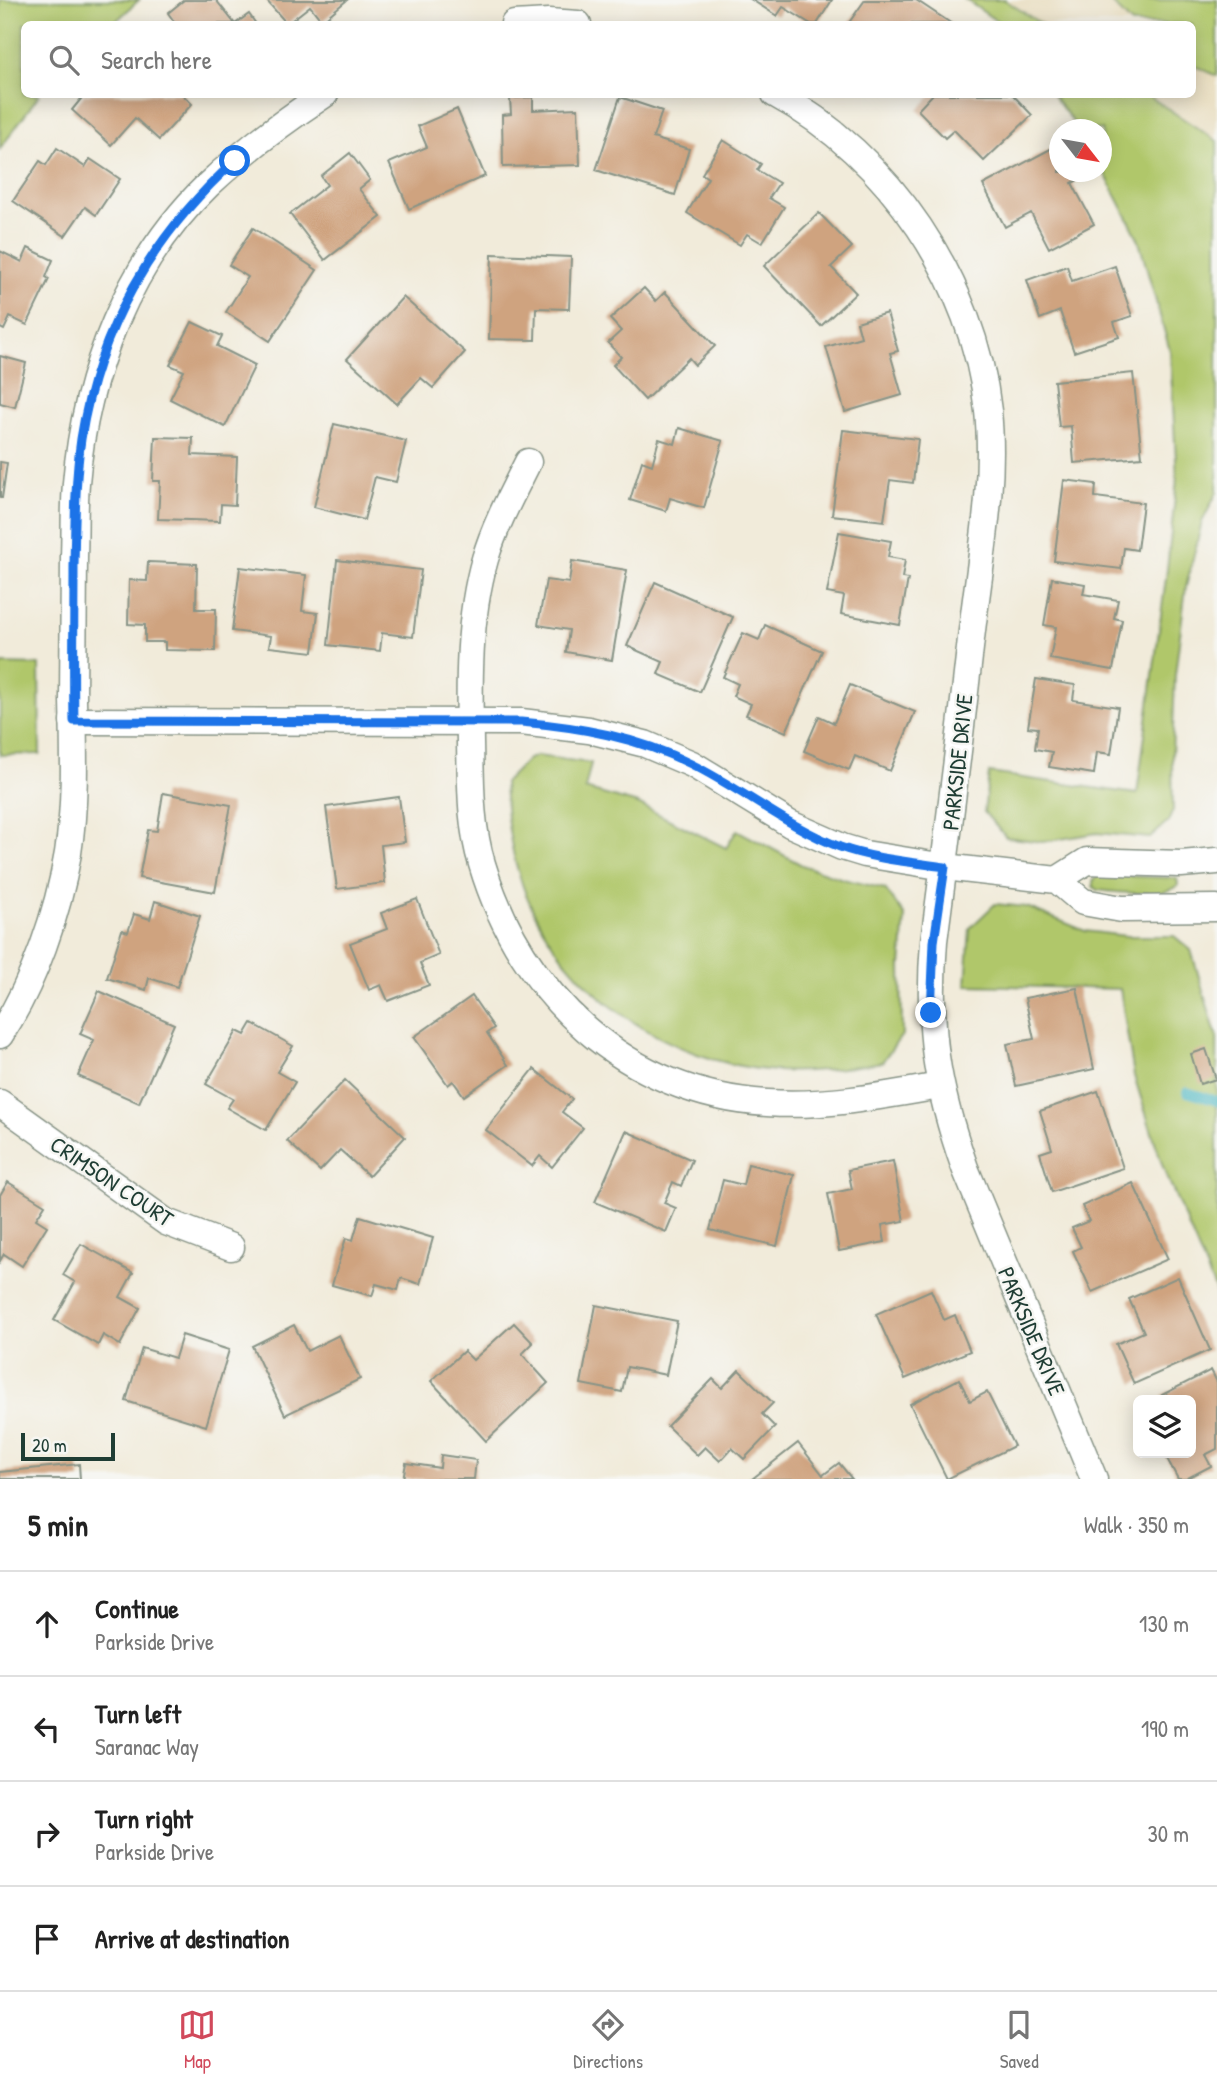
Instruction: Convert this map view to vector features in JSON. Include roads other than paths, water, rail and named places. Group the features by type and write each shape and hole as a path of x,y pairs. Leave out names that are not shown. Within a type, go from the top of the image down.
{"street":[{"path":"0,1035 24,993 60,888 68,853 72,818 76,485 87,409 106,348 134,284 179,217 207,186 235,161 319,98"},
{"name":"PARKSIDE DRIVE","path":"781,98 836,135 860,156 897,197 935,254 953,287 964,314 983,381 988,424 987,502 932,978 933,1037 940,1086 965,1168 1094,1479"},
{"path":"528,462 499,520 476,597 470,723 472,805 481,863 502,920 533,973 550,995 607,1047 635,1064 681,1084 725,1097 764,1103 830,1103 940,1086"},
{"path":"74,721 558,725 645,744 692,764 790,824 842,847 887,858 945,867 1057,880 1083,902 1122,909 1217,908"},
{"path":"1057,880 1087,861 1217,861"},
{"name":"CRIMSON COURT","path":"0,1102 166,1222 231,1247"}],"waterway":[{"path":"1187,1092 1217,1101"}]}
